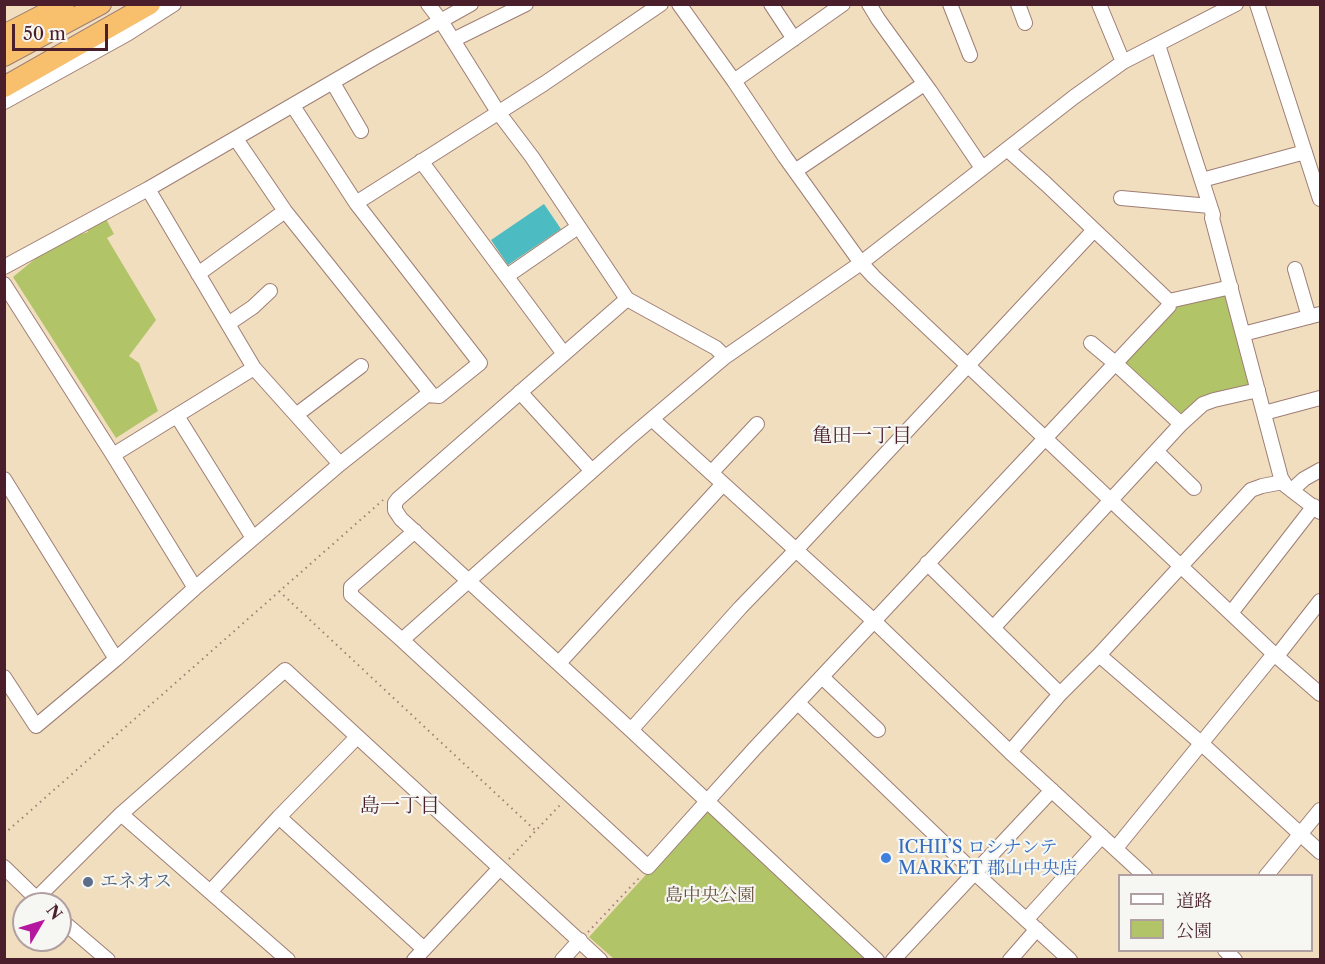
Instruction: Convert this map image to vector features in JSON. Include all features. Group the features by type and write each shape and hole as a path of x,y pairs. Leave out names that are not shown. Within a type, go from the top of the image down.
{"highway":[{"path":"4,35 64,4"},
{"path":"4,56 101,4"},
{"path":"4,87 150,4"}],"street":[{"path":"4,102 127,34 174,4"},
{"path":"428,4 498,112 627,298 707,342 725,357"},
{"path":"4,267 148,189 471,4"},
{"path":"453,40 526,4"},
{"path":"356,203 661,4"},
{"path":"679,4 795,171 874,278 1275,655 1320,694"},
{"path":"771,4 794,39"},
{"path":"734,81 843,4"},
{"path":"950,4 970,55"},
{"path":"1018,4 1025,23"},
{"path":"1098,4 1123,62"},
{"path":"402,640 651,419 725,357 861,263 1074,97 1123,62 1236,4"},
{"path":"1257,4 1320,199"},
{"path":"873,6 982,168"},
{"path":"1158,45 1213,215 1264,413 1288,486 1317,509 1231,613"},
{"path":"333,82 361,131"},
{"path":"795,171 924,84"},
{"path":"4,677 36,726 340,464 427,395 439,396 480,363 356,203 292,106"},
{"path":"236,139 285,211 432,395"},
{"path":"1007,149 1169,301"},
{"path":"1202,180 1305,152"},
{"path":"421,161 564,354"},
{"path":"148,189 254,368 340,464"},
{"path":"1121,198 1210,207"},
{"path":"198,274 285,211"},
{"path":"507,276 578,227"},
{"path":"631,730 740,608 1094,230"},
{"path":"1243,334 1315,315 1295,269"},
{"path":"4,284 195,588"},
{"path":"1169,301 1231,287"},
{"path":"228,324 253,307 270,291"},
{"path":"627,298 398,499 395,503 395,510 401,519 877,960"},
{"path":"415,531 351,587 351,595 648,867 755,748 1169,306 1169,301"},
{"path":"1091,343 1181,424"},
{"path":"296,416 361,366"},
{"path":"113,455 254,368"},
{"path":"993,628 1181,424 1203,404 1258,390"},
{"path":"520,392 592,471"},
{"path":"1264,413 1320,398"},
{"path":"177,416 254,538"},
{"path":"651,419 874,621 1010,752 1143,874"},
{"path":"711,473 757,424"},
{"path":"1156,451 1194,488"},
{"path":"1010,752 1060,694 1251,490 1262,486 1288,486 1320,470"},
{"path":"4,479 116,658"},
{"path":"559,663 723,484"},
{"path":"927,563 1060,694"},
{"path":"1116,848 1320,601"},
{"path":"1099,654 1202,743 1320,852"},
{"path":"48,892 122,814 285,670 357,736 504,863 600,960"},
{"path":"822,677 878,730"},
{"path":"798,703 975,873 1070,960"},
{"path":"211,891 357,736"},
{"path":"893,960 1052,790"},
{"path":"1268,874 1320,810"},
{"path":"122,814 288,960"},
{"path":"279,817 419,954 504,863"},
{"path":"1010,960 1031,925 1102,836"},
{"path":"4,867 30,892"},
{"path":"72,929 108,960"},
{"path":"562,960 580,940"}],"path":[{"path":"4,835 387,496"},
{"path":"279,591 536,831"},
{"path":"504,863 570,795"},
{"path":"580,940 648,867"}],"green space":[{"path":"105,217 114,234 107,238 156,320 129,356 139,363 158,411 116,438 13,277 41,254 71,237 88,232 87,227"},
{"path":"1227,294 1251,384 1198,399 1185,414 1178,415 1125,366 1126,359 1175,306"},
{"name":"島中央公園","path":"707,808 870,959 614,959 589,937"}],"water":[{"path":"544,204 561,229 508,265 491,240"}],"place":[{"name":"ICHII’S ロシナンテ MARKET 郡山中央店","path":"886,858"},
{"name":"エネオス","path":"88,882"}],"district":[{"name":"亀田一丁目","path":"862,436"},
{"name":"島一丁目","path":"400,806"}]}
